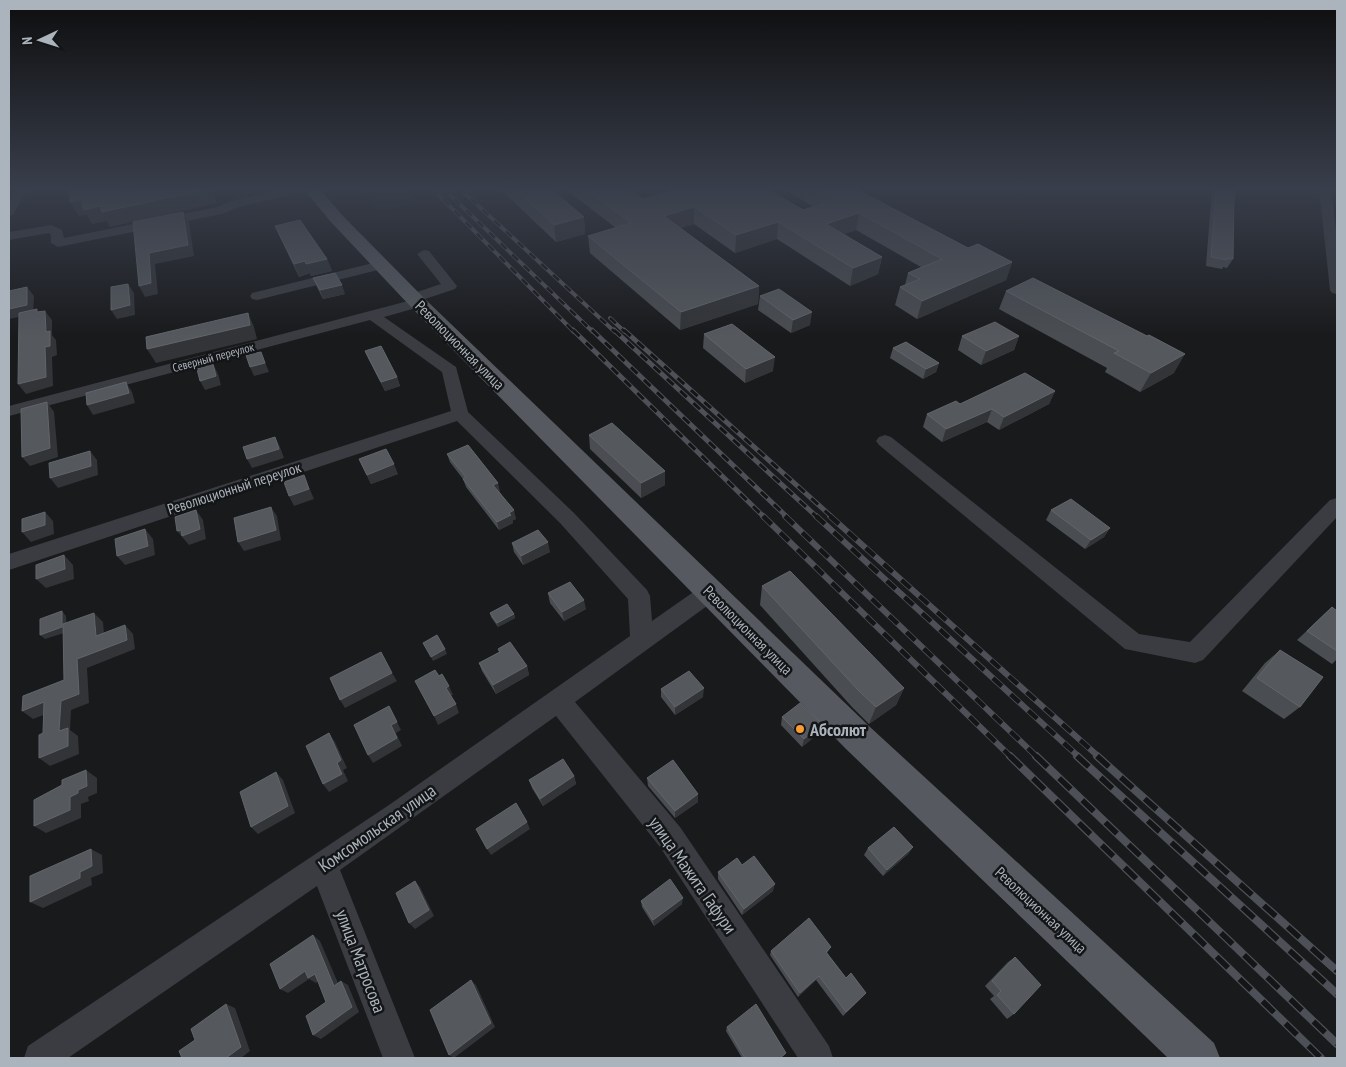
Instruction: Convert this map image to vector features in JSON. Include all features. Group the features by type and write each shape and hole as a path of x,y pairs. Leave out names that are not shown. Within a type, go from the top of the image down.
{"main road":[{"name":"Революционная улица","path":"355,238 416,301 463,366 710,592 858,738 1199,1058"}],"street":[{"path":"57,238 58,243 84,238"},
{"path":"1331,238 1337,290"},
{"name":"Северный переулок","path":"9,410 372,315 416,301 450,286 424,254"},
{"path":"257,296 381,265"},
{"path":"372,315 463,366 460,414 568,518 639,596 642,640"},
{"name":"Революционный переулок","path":"9,562 460,414"},
{"path":"885,440 1133,642 1195,652 1337,505"},
{"name":"Комсомольская улица","path":"40,1058 324,864 710,592"},
{"name":"улица Мажита Гафури","path":"558,700 670,838 817,1058"},
{"name":"улица Матросова","path":"324,864 399,1058"}],"building":[{"path":"134,238 187,238 188,245 149,253 151,283 139,286"},
{"path":"281,238 312,238 327,259 306,264 305,261 294,264"},
{"path":"590,238 694,238 759,286 681,312"},
{"path":"804,238 849,238 882,257 853,268"},
{"path":"904,238 949,238 968,248 978,244 1012,262 922,301 900,287 920,279 908,273 942,259"},
{"path":"1212,238 1233,238 1233,259 1227,258 1227,260 1211,257"},
{"path":"335,273 342,285 320,290 313,278"},
{"path":"1033,278 1185,354 1151,373 1114,353 1119,351 1006,291"},
{"path":"128,284 130,305 111,310 111,287"},
{"path":"27,287 27,305 9,309 9,291"},
{"path":"779,289 812,312 793,320 760,296"},
{"path":"37,309 37,312 45,311 46,332 50,331 50,346 45,347 46,377 18,384 19,313"},
{"path":"248,313 250,325 147,349 146,337"},
{"path":"995,322 1019,336 986,351 962,336"},
{"path":"732,324 775,357 746,369 704,334"},
{"path":"906,342 939,363 926,369 893,348"},
{"path":"381,346 397,377 381,382 365,351"},
{"path":"261,352 265,363 250,367 246,355"},
{"path":"213,364 216,376 200,381 197,369"},
{"path":"1025,373 1055,391 1004,417 992,409 946,429 927,414 956,401 960,404"},
{"path":"126,382 129,393 87,405 86,393"},
{"path":"47,402 50,448 22,457 21,409"},
{"path":"612,423 665,471 641,483 589,435"},
{"path":"275,437 279,449 247,459 243,447"},
{"path":"468,445 498,483 493,485 514,510 509,513 511,515 497,522 463,479 466,477 447,454"},
{"path":"386,449 394,464 367,475 359,459"},
{"path":"90,451 91,466 50,478 49,463"},
{"path":"304,475 309,489 289,496 284,482"},
{"path":"1071,499 1110,528 1091,540 1051,510"},
{"path":"271,507 276,530 238,542 234,518"},
{"path":"196,510 200,529 182,536 181,530 177,531 175,517"},
{"path":"45,512 45,525 22,532 22,519"},
{"path":"145,529 148,546 117,556 115,539"},
{"path":"538,530 548,542 521,556 512,543"},
{"path":"64,555 65,569 36,579 36,565"},
{"path":"790,571 904,688 876,707 858,690 762,586"},
{"path":"570,582 584,600 562,612 548,593"},
{"path":"507,604 514,614 497,623 490,613"},
{"path":"1332,607 1337,611 1337,651 1307,631"},
{"path":"62,611 62,627 40,635 40,619"},
{"path":"94,613 96,636 125,625 127,640 77,659 79,694 61,701 59,731 68,728 68,746 39,758 39,735 43,733 44,702 22,711 23,696 64,680 63,624"},
{"path":"437,635 445,649 431,657 423,643"},
{"path":"510,642 527,666 493,685 479,663 500,652 498,649"},
{"path":"1280,650 1323,677 1300,707 1257,678"},
{"path":"381,652 392,673 340,700 330,678"},
{"path":"435,670 439,676 442,674 449,686 446,688 456,704 434,716 415,681"},
{"path":"689,671 704,688 675,707 661,689"},
{"path":"800,703 822,724 804,739 782,717"},
{"path":"389,706 397,722 391,725 397,738 368,755 354,725"},
{"path":"329,733 341,760 337,763 342,774 323,784 306,746"},
{"path":"563,759 574,776 540,799 529,780"},
{"path":"673,760 698,794 675,811 647,778"},
{"path":"86,770 87,786 78,790 78,793 70,797 70,810 34,826 34,800 62,785 62,780"},
{"path":"276,772 288,806 251,827 240,792"},
{"path":"516,803 527,822 487,849 476,829"},
{"path":"894,827 913,847 887,870 868,848"},
{"path":"91,849 92,866 80,872 80,878 30,902 30,876"},
{"path":"754,856 775,884 744,909 718,872 737,858 742,865"},
{"path":"670,879 683,898 653,920 641,901"},
{"path":"415,881 429,910 409,923 396,893"},
{"path":"809,918 831,947 826,952 846,978 851,973 866,993 846,1012 819,976 800,993 771,951"},
{"path":"313,935 334,986 341,981 352,1007 313,1035 306,1016 326,1002 315,974 308,978 305,971 280,989 270,964"},
{"path":"1015,957 1041,985 1014,1014 997,995 1001,991 992,981"},
{"path":"471,980 491,1023 449,1055 430,1010"},
{"path":"226,1004 241,1047 226,1058 182,1058 179,1051 195,1040 191,1029"},
{"path":"756,1004 786,1053 780,1058 745,1058 727,1027"}],"railway":[{"path":"481,238 574,332"},
{"path":"495,238 593,332"},
{"path":"513,238 615,332"},
{"path":"610,318 625,332"},
{"path":"573,330 764,517"},
{"path":"592,330 787,517"},
{"path":"614,330 817,517"},
{"path":"624,330 832,517"},
{"path":"763,516 1011,757"},
{"path":"785,516 1037,757"},
{"path":"816,516 1079,757"},
{"path":"830,516 1099,757"},
{"path":"1010,756 1321,1058"},
{"path":"1036,756 1337,1044"},
{"path":"1077,756 1337,994"},
{"path":"1097,756 1337,971"}],"place":[{"name":"Абсолют","path":"800,729"}]}
